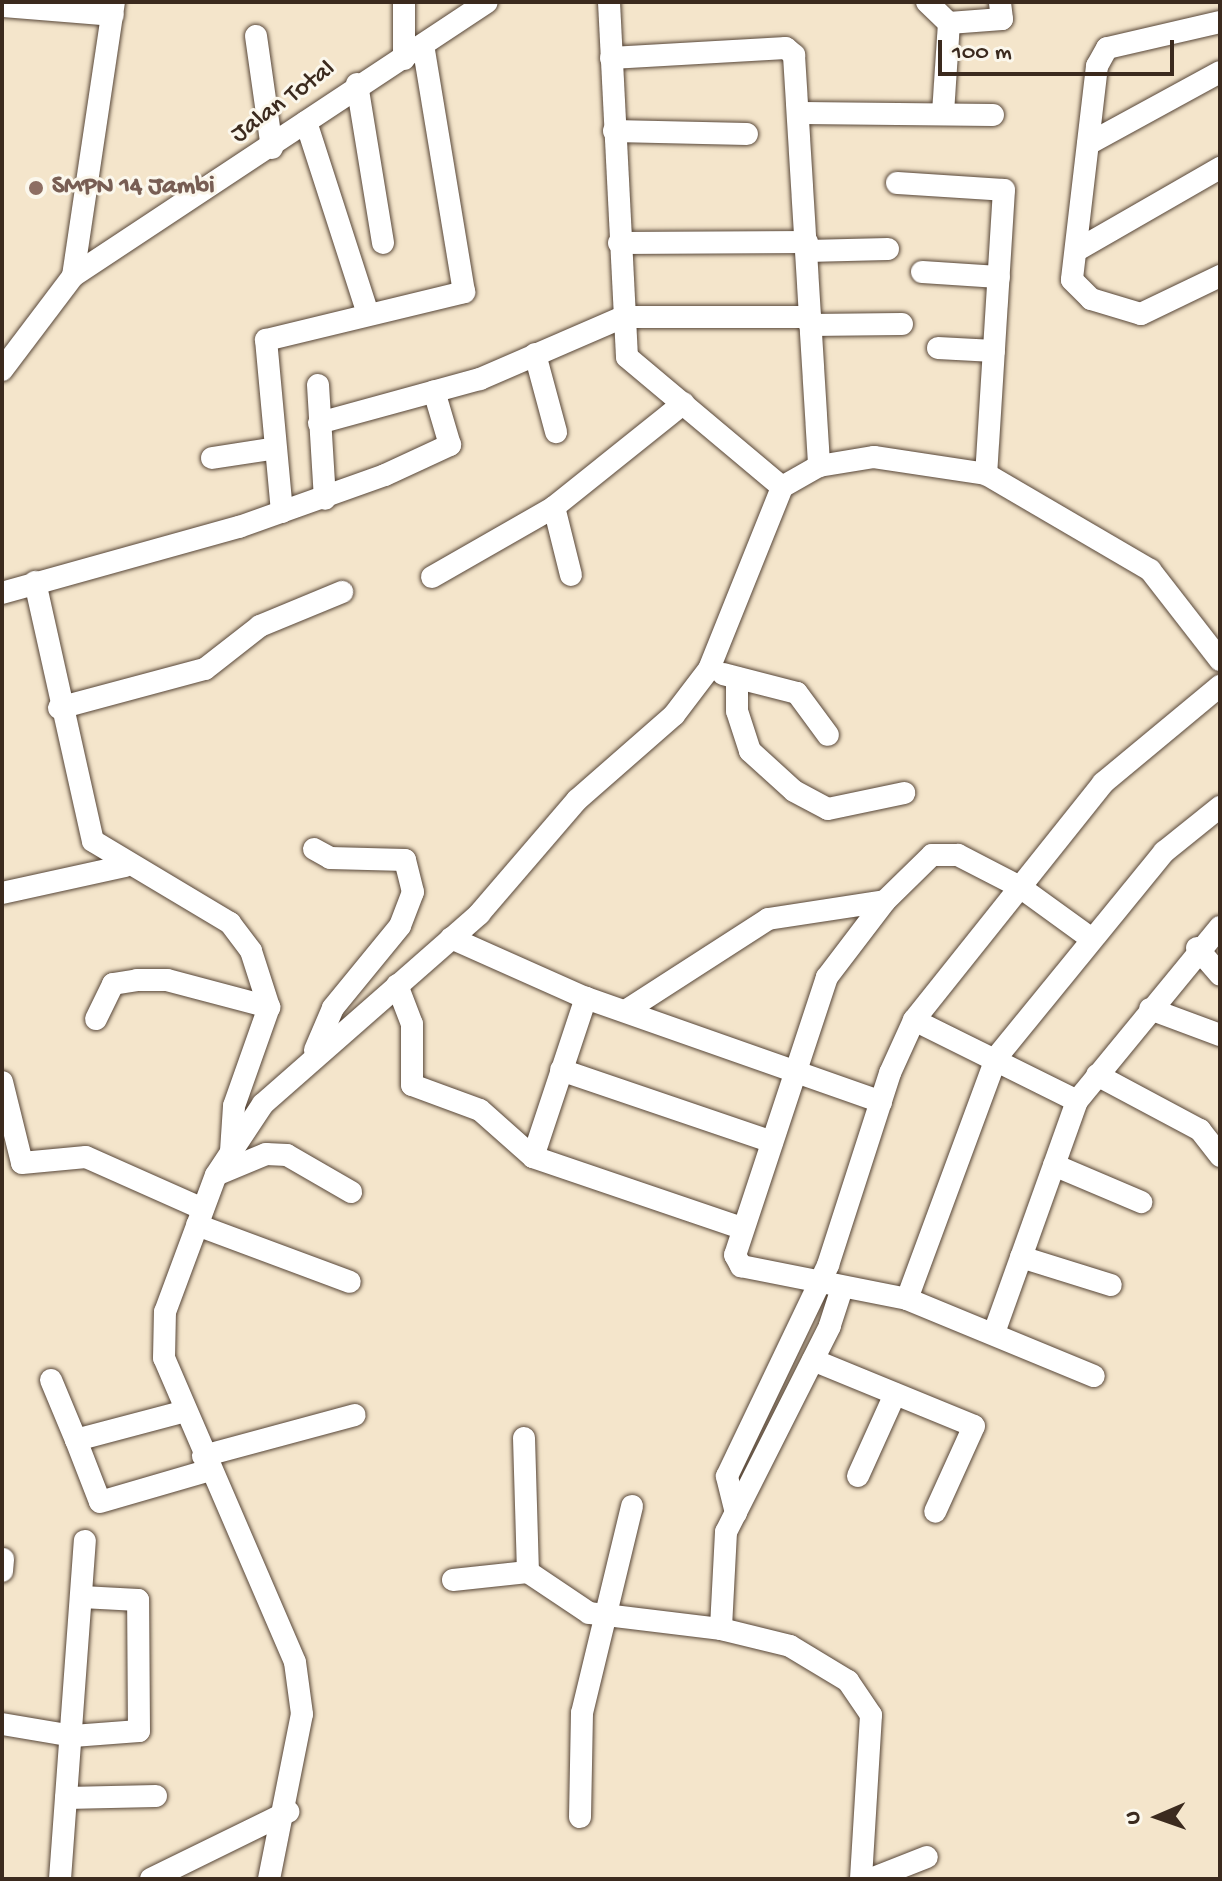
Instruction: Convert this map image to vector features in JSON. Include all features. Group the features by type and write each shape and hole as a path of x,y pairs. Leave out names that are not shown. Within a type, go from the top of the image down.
{"street":[{"path":"282,512 271,449 266,340 367,311 464,292 404,2"},
{"name":"Jalan Total","path":"73,276 272,148 357,84 414,54 487,2"},
{"path":"609,2 623,317 633,367 684,403 782,487"},
{"path":"927,2 949,23 1002,19 1000,2"},
{"path":"2,6 113,8 73,276 2,370"},
{"path":"1220,22 1107,48 1097,66 1074,287 1132,313 1220,276"},
{"path":"943,113 949,23"},
{"path":"256,36 272,148"},
{"path":"611,58 786,48 799,68 819,466"},
{"path":"1088,144 1220,72"},
{"path":"357,84 383,243"},
{"path":"802,113 993,115"},
{"path":"306,122 367,311"},
{"path":"614,131 747,134"},
{"path":"1079,249 1220,168"},
{"path":"897,183 1004,190 986,474"},
{"path":"619,243 888,249"},
{"path":"922,272 999,277"},
{"path":"319,423 434,391 623,317 902,324"},
{"path":"938,348 994,351"},
{"path":"535,354 556,432"},
{"path":"318,385 325,499"},
{"path":"2,593 325,499 450,445 434,391"},
{"path":"432,577 554,507 684,403"},
{"path":"212,458 271,449"},
{"path":"269,1879 288,1812 302,1714 295,1662 182,1412 164,1358 165,1312 216,1175 263,1104 311,1058 451,938 577,800 674,715 709,669 782,487 819,466 874,457 986,474 1150,570 1220,660"},
{"path":"554,507 571,575"},
{"path":"35,582 82,820 93,841 125,866 230,923 251,951 269,1007 234,1106 231,1152"},
{"path":"59,708 205,669 260,626 342,592"},
{"path":"709,669 797,693 828,735"},
{"path":"737,678 737,711 750,751 794,791 828,809 904,793"},
{"path":"736,1513 727,1476 819,1283 881,1102 914,1020 1103,783 1220,686"},
{"path":"907,1299 996,1058 1089,937 1164,852 1220,807"},
{"path":"311,1058 333,1008 400,926 413,892 405,860 330,858 314,849"},
{"path":"1089,937 1020,887 948,853 932,855 885,901 827,977 735,1255 741,1266 907,1299 995,1330 1094,1376"},
{"path":"2,893 125,866"},
{"path":"627,1010 768,919 885,901"},
{"path":"995,1330 1077,1101 1197,948 1220,927"},
{"path":"451,938 586,998 798,1068 881,1102"},
{"path":"1197,948 1220,974"},
{"path":"96,1019 113,984 137,980 167,980 269,1007"},
{"path":"397,985 412,1024 412,1085 480,1110 533,1157 742,1228"},
{"path":"533,1157 586,998"},
{"path":"1150,1009 1220,1035"},
{"path":"914,1020 996,1058 1077,1101"},
{"path":"561,1070 772,1142"},
{"path":"1097,1075 1200,1130 1220,1156"},
{"path":"2,1082 22,1163 86,1157 200,1217 350,1282"},
{"path":"216,1175 243,1160 287,1155 351,1192"},
{"path":"1054,1165 1141,1202"},
{"path":"1021,1257 1111,1285"},
{"path":"721,1629 726,1532 813,1360 842,1288"},
{"path":"813,1360 974,1426 935,1512"},
{"path":"51,1380 100,1502 355,1415"},
{"path":"858,1476 895,1394"},
{"path":"76,1440 182,1412"},
{"path":"524,1438 528,1572"},
{"path":"580,1817 582,1713 632,1506"},
{"path":"60,1879 73,1736 85,1541"},
{"path":"2,1571 3,1559"},
{"path":"453,1580 528,1572 557,1597 606,1614 721,1629 790,1646 848,1681 871,1715 861,1879"},
{"path":"2,1724 73,1736 139,1731 138,1600 82,1597"},
{"path":"66,1798 156,1796"},
{"path":"151,1879 288,1812"},
{"path":"871,1879 927,1857"}],"place":[{"name":"SMPN 14 Jambi","path":"36,188"}]}
